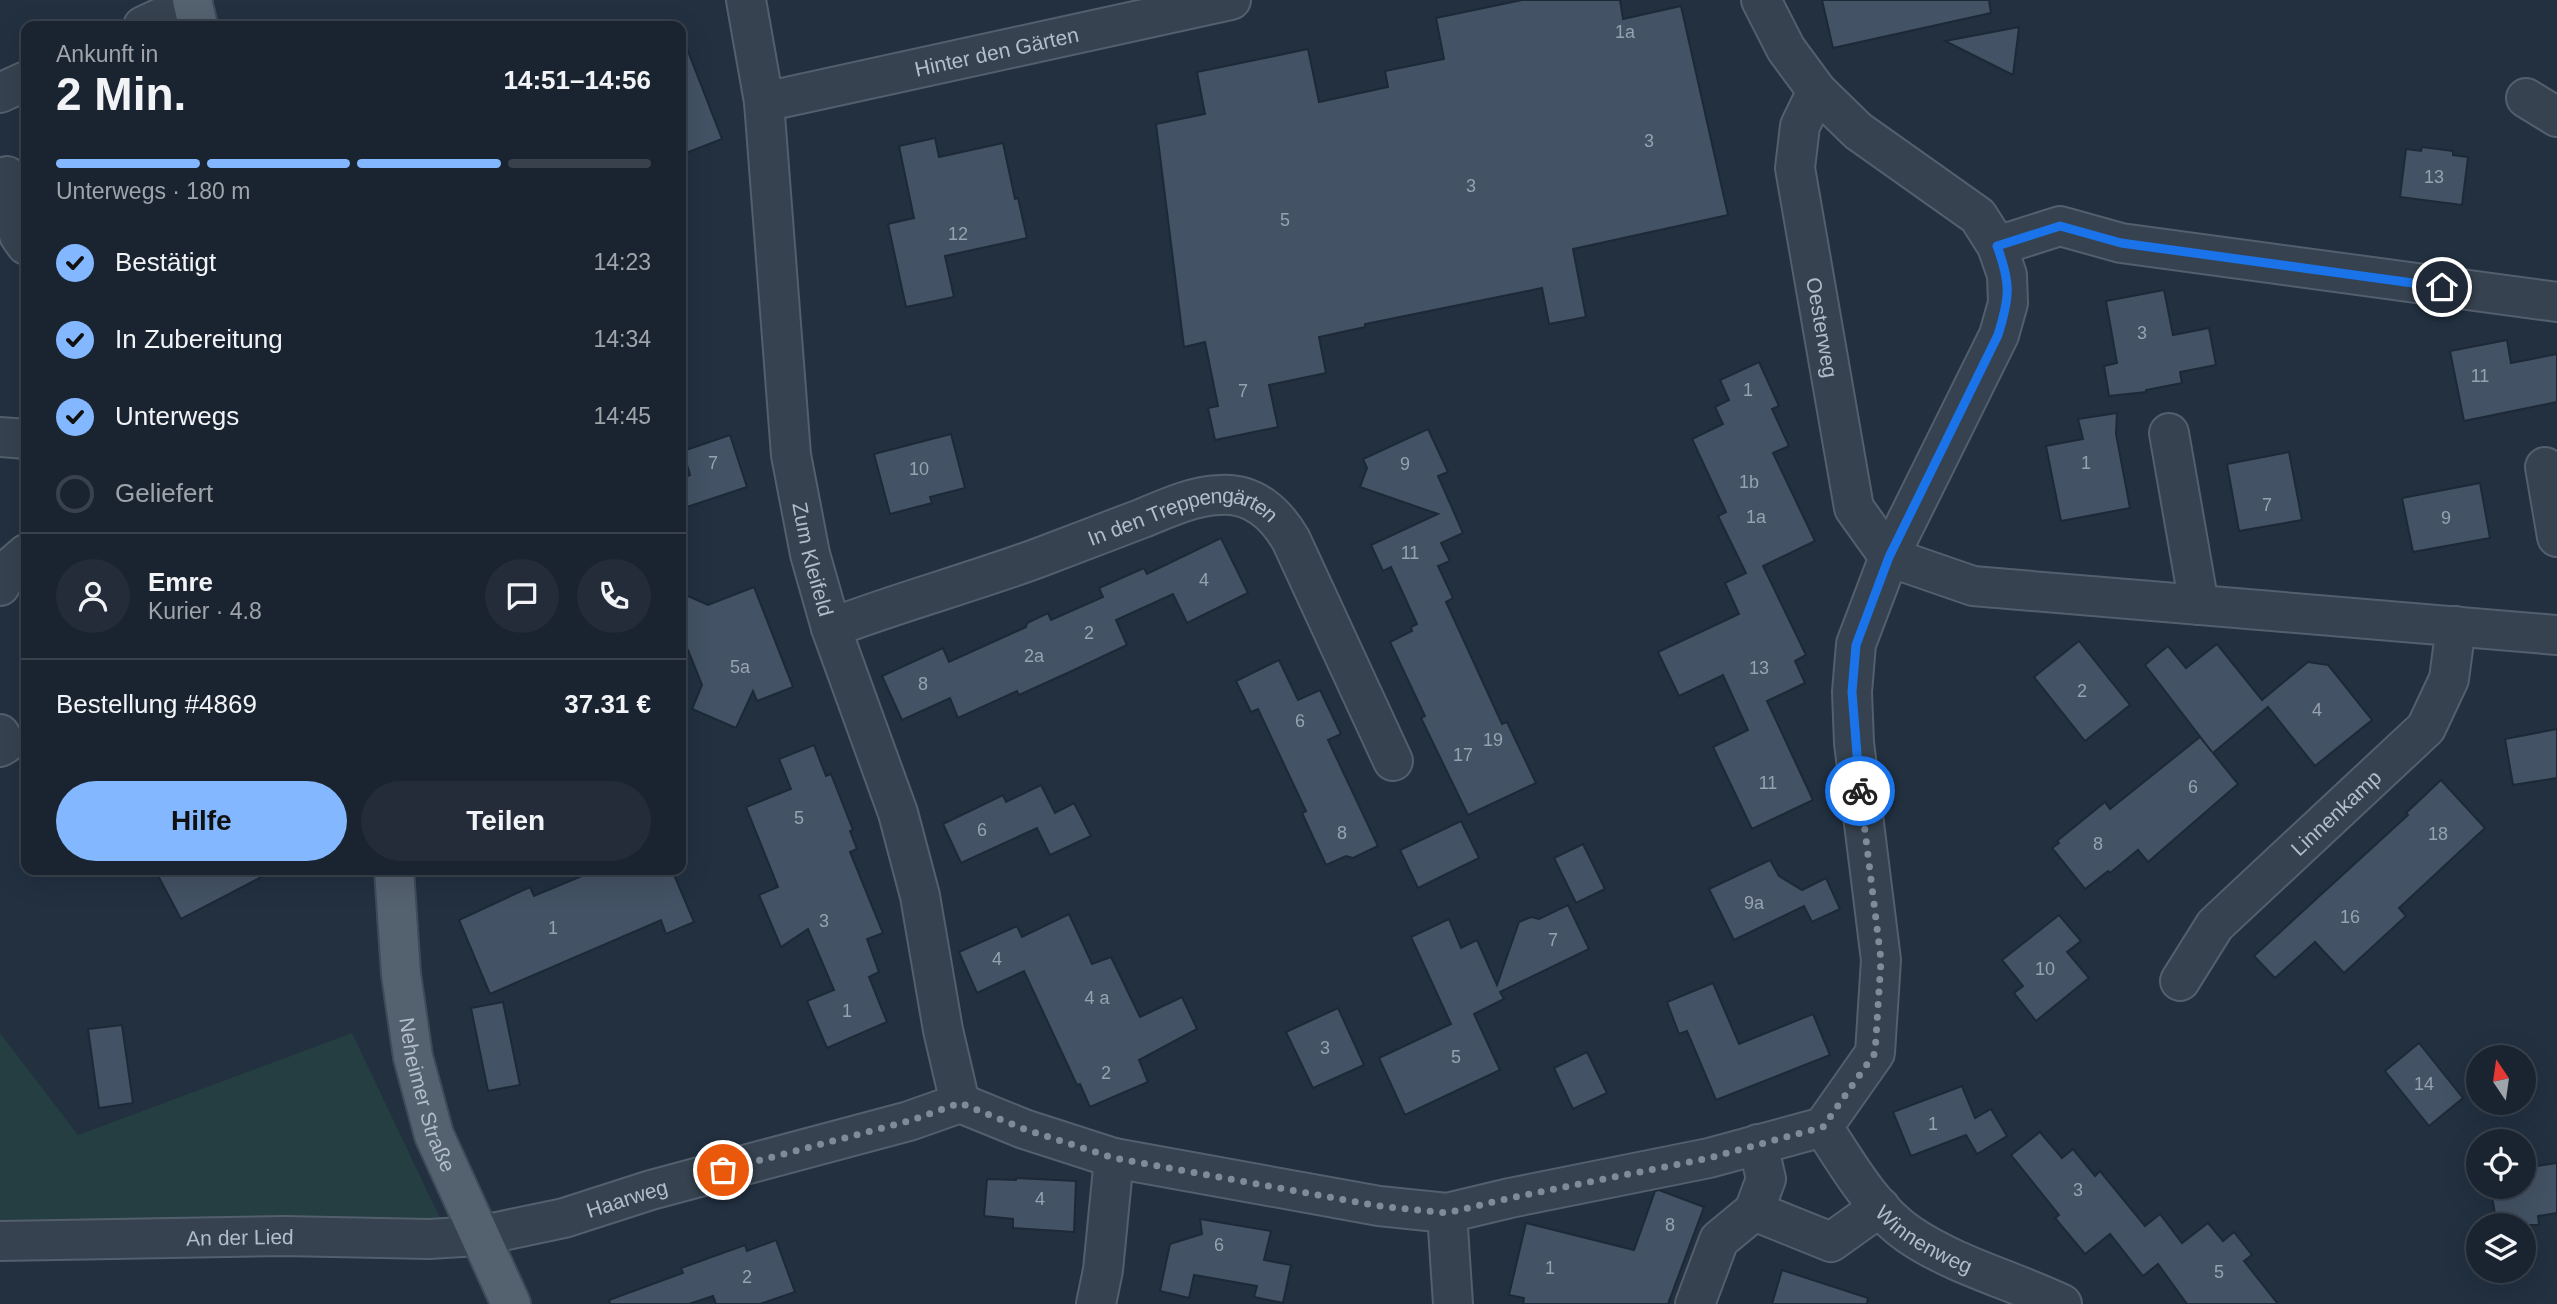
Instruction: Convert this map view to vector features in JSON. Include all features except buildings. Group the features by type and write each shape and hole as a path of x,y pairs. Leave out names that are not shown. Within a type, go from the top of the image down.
{"main road":[{"name":"Neheimer Straße","path":"394,875 401,974 413,1057 434,1135 511,1304"}],"street":[{"name":"Zum Kleifeld","path":"746,0 764,102 791,455 810,554 831,628 898,813 920,896 943,1030 960,1103"},
{"name":"Hinter den Gärten","path":"764,102 1231,0"},
{"path":"960,1103 1024,1129 1114,1158 1379,1206 1447,1213 1709,1158 1823,1127 1875,1053 1881,960 1854,743 1852,692 1856,645 1889,557 1998,335 2008,303 2007,275 1997,246 1978,216 1858,131 1817,92 1786,49 1762,0"},
{"path":"159,21 194,10"},
{"path":"0,93 21,83"},
{"name":"Oesterweg","path":"1817,92 1800,126 1795,169 1854,508 1889,557"},
{"path":"7,176 21,238"},
{"path":"1997,246 2060,226 2121,243 2557,302"},
{"path":"2169,433 2199,606"},
{"path":"0,437 21,439"},
{"path":"2545,467 2557,537"},
{"name":"In den Treppengärten","path":"831,628 890,606 1037,559 1182,502 1220,495 1239,496 1263,505 1279,520 1291,540 1393,761"},
{"path":"1889,557 1973,586 2557,635"},
{"path":"0,586 10,568 21,559"},
{"name":"Linnenkamp","path":"2180,981 2215,925 2426,727 2449,679 2456,626"},
{"path":"0,734 5,744 0,747"},
{"name":"Haarweg","path":"478,1236 564,1218 651,1190 909,1121 960,1103"},
{"name":"Winnenweg","path":"1823,1127 1880,1207 1908,1234 1943,1255 2062,1304"},
{"path":"1695,1304 1719,1240 1754,1211 1766,1179 1758,1144"},
{"path":"1096,1304 1103,1270 1114,1158"},
{"path":"1754,1211 1831,1242 1880,1207"},
{"path":"1447,1213 1453,1304"},
{"name":"An der Lied","path":"0,1241 284,1236 429,1239 478,1236"}],"green space":[{"path":"0,1033 78,1135 352,1033 440,1218 0,1223"}],"way so far":[{"path":"723,1170 909,1121 960,1103 1024,1129 1114,1158 1379,1206 1447,1213 1709,1158 1823,1127 1875,1053 1881,960 1860,791"}],"route":[{"path":"1860,791 1854,743 1852,692 1856,645 1889,557 1998,335 2008,303 2007,275 1997,246 2060,226 2121,243 2442,287"}]}
